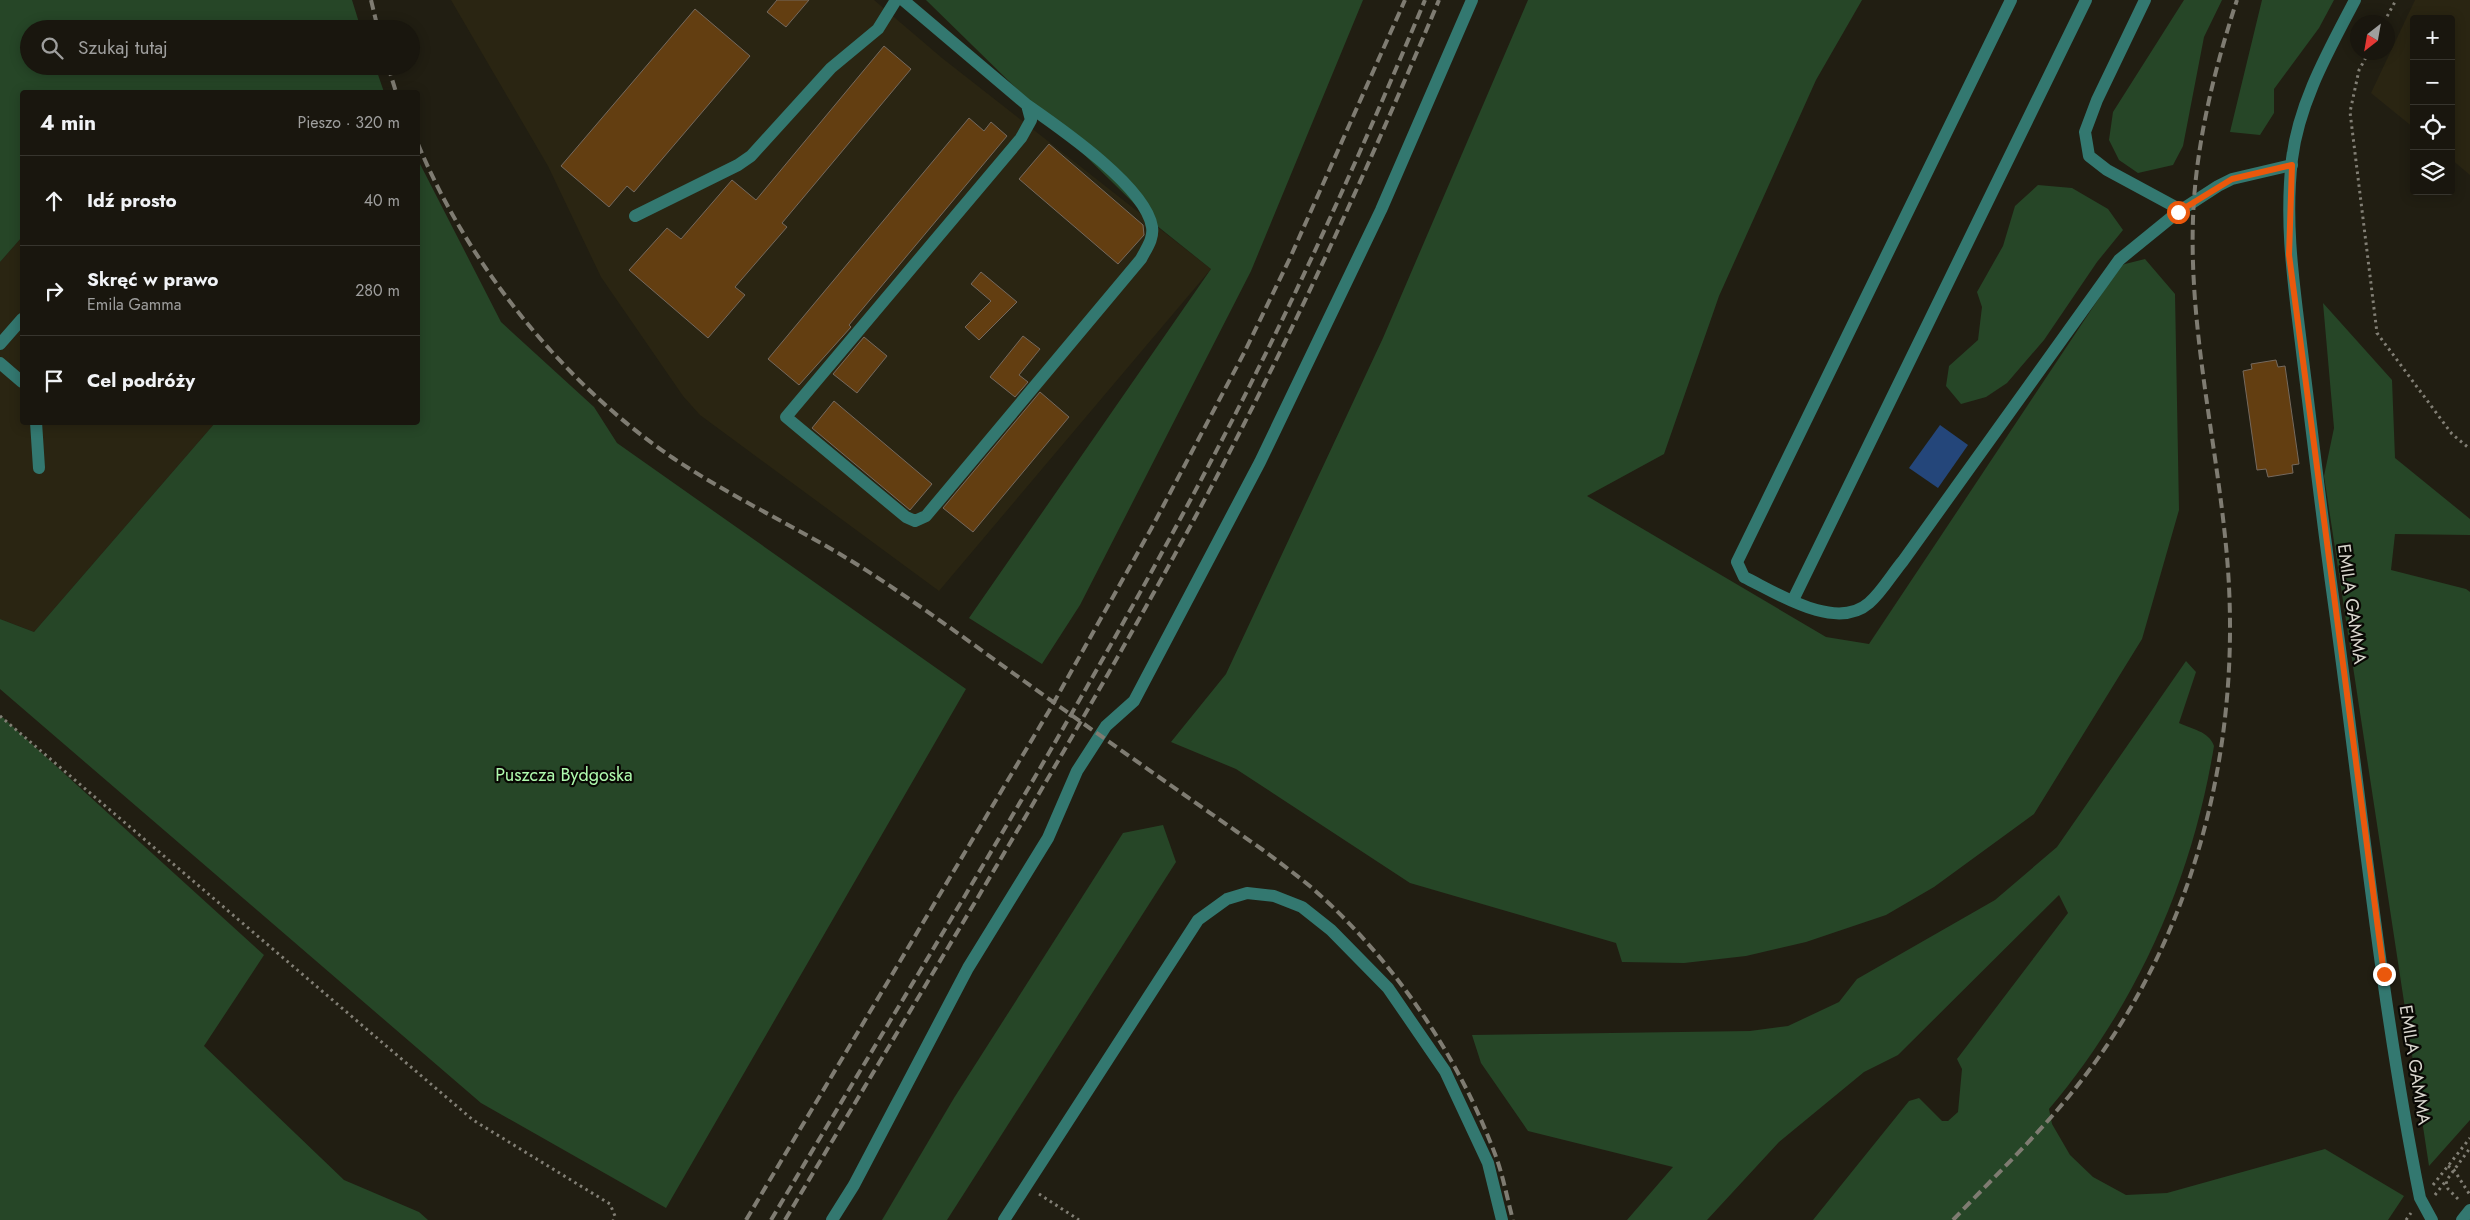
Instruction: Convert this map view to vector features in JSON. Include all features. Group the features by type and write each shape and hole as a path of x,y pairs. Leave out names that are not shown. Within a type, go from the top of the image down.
{"street":[{"path":"635,216 738,165 751,156 831,68 878,29 896,0"},
{"path":"903,0 1027,105 1075,138 1130,188 1146,208 1152,228 1150,242 1141,259 926,516 915,521 906,517 786,417 1021,138 1030,120 1027,105"},
{"path":"832,1220 854,1185 968,968 1048,838 1077,771 1106,726 1134,701 1260,462 1381,210 1472,0"},
{"path":"2011,0 1737,562 1744,577 1823,613 1845,614 1869,603 1903,561 2119,260 2181,210 2232,179 2292,165"},
{"path":"1793,600 2086,0"},
{"path":"2144,0 2097,100 2085,132 2089,156 2107,170 2181,210"},
{"name":"EMILA GAMMA","path":"2355,0 2313,84 2301,121 2292,165 2289,255 2393,1044 2421,1200 2432,1220"},
{"path":"0,344 20,321"},
{"path":"0,363 20,380"},
{"path":"36,425 39,468"},
{"path":"1004,1220 1198,920 1227,899 1247,893 1274,896 1302,907 1331,930 1388,988 1445,1071 1470,1121 1488,1163 1502,1220"},
{"path":"2462,1220 2467,1207"}],"path":[{"path":"2388,15 2396,0"},
{"path":"2364,60 2359,70 2350,112 2377,333 2452,434 2470,449"},
{"path":"0,716 473,1120 610,1204 616,1216 613,1220"},
{"path":"2406,1220 2470,1138"},
{"path":"2467,1207 2446,1187 2446,1179 2470,1148"},
{"path":"2448,1166 2470,1195"},
{"path":"1026,1185 1079,1220"}],"shaded area":[{"path":"451,0 874,0 942,58 1211,269 939,591 700,415 683,396 601,277 548,166"},
{"path":"2415,0 2470,0 2470,175 2455,162 2455,15 2410,15 2410,125 2371,93 2387,60 2395,60 2395,42"},
{"path":"20,239 20,425 213,425 34,632 0,619 0,262"}],"green space":[{"path":"0,0 352,0 358,20 20,20 20,75 378,75 383,90 20,90 20,239 0,262"},
{"path":"926,0 1363,0 1251,271 1080,605 1042,664 969,618 1211,269 1156,225"},
{"path":"1528,0 1862,0 1816,80 1719,296 1664,454 1587,496 1826,637 1869,644 2121,265 2145,259 2175,294 2179,510 2142,639 2034,814 1934,887 1886,915 1806,942 1746,956 1684,963 1622,962 1616,943 1410,883 1236,769 1171,742 1226,674 1383,338"},
{"path":"2184,0 2222,0 2204,37 2183,146 2173,165 2138,173 2119,160 2109,140 2113,112"},
{"path":"2262,0 2334,0 2319,28 2274,89 2274,113 2260,135 2230,132"},
{"name":"Puszcza Bydgoska","path":"420,164 501,322 594,407 617,443 966,689 666,1208 481,1103 0,689 0,619 34,632 213,425 420,425"},
{"path":"2038,185 2072,188 2108,209 2123,230 2097,262 2044,340 2007,383 1986,397 1961,404 1946,386 1949,366 1978,340 1982,307 1977,292 2003,246 2015,206"},
{"path":"2323,303 2392,380 2395,458 2470,519 2470,535 2395,534 2391,570 2466,589 2470,592 2470,1120 2429,1166 2324,476 2334,428"},
{"path":"2186,661 2196,672 2179,723 2204,734 2212,741 2214,746 2204,796 2191,845 2156,939 2134,984 2109,1027 2049,1109 2052,1124 2070,1155 2093,1177 2126,1195 2167,1193 2325,1149 2404,1196 2388,1220 1813,1220 1909,1101 1919,1098 1942,1121 1948,1121 1958,1112 1962,1069 1957,1059 2068,913 2059,895 1898,1055 1864,1072 1779,1142 1707,1220 1627,1220 1673,1167 1528,1131 1481,1063 1472,1035 1750,1031 1788,1026 1839,1002 1857,979 1995,900 2057,847"},
{"path":"0,715 264,955 204,1046 344,1180 419,1212 428,1220 0,1220"},
{"path":"1163,825 1176,862 947,1220 882,1220 954,1098 1123,833"}],"water":[{"path":"1940,425 1968,445 1938,488 1909,468"}],"building":[{"path":"777,0 809,0 786,27 767,12"},
{"path":"695,9 750,56 634,192 627,186 609,207 561,166"},
{"path":"884,46 911,69 782,223 787,227 735,287 745,295 708,338 629,270 667,228 681,239 732,180 756,200"},
{"path":"969,118 984,131 991,122 1007,136 849,325 851,327 799,385 768,359"},
{"path":"1049,144 1143,225 1144,235 1118,264 1019,179"},
{"path":"981,272 1017,302 979,340 965,327 991,301 971,284"},
{"path":"1023,336 1040,349 1019,375 1028,382 1015,397 990,377"},
{"path":"864,337 887,356 857,393 833,374"},
{"path":"2276,360 2278,367 2285,366 2299,464 2292,465 2293,473 2268,477 2266,469 2257,470 2243,371 2252,369 2251,364"},
{"path":"1040,392 1069,417 973,532 943,508"},
{"path":"834,401 932,484 910,510 812,428"}],"railway":[{"path":"371,0 376,20"},
{"path":"746,1220 1049,711 1151,529 1244,353 1290,258 1405,0"},
{"path":"771,1220 1051,749 1106,654 1211,461 1269,348 1323,233 1425,0"},
{"path":"785,1220 1083,717 1215,480 1316,277 1379,139 1439,0"},
{"path":"1953,1220 2060,1107 2117,1031 2152,968 2181,902 2203,833 2219,763 2228,691 2230,619 2226,546 2203,373 2194,286 2194,199 2204,123 2222,49 2237,0"},
{"path":"391,75 395,90"},
{"path":"420,148 439,189 464,234 492,277 523,319 594,395 633,428 697,474 823,544 911,600 1263,850 1311,887 1341,915 1369,944 1395,976 1419,1009 1462,1080 1480,1116 1495,1154 1513,1220"}],"route":[{"path":"2178,212 2194,200 2232,179 2292,165 2289,255 2384,974"}]}
